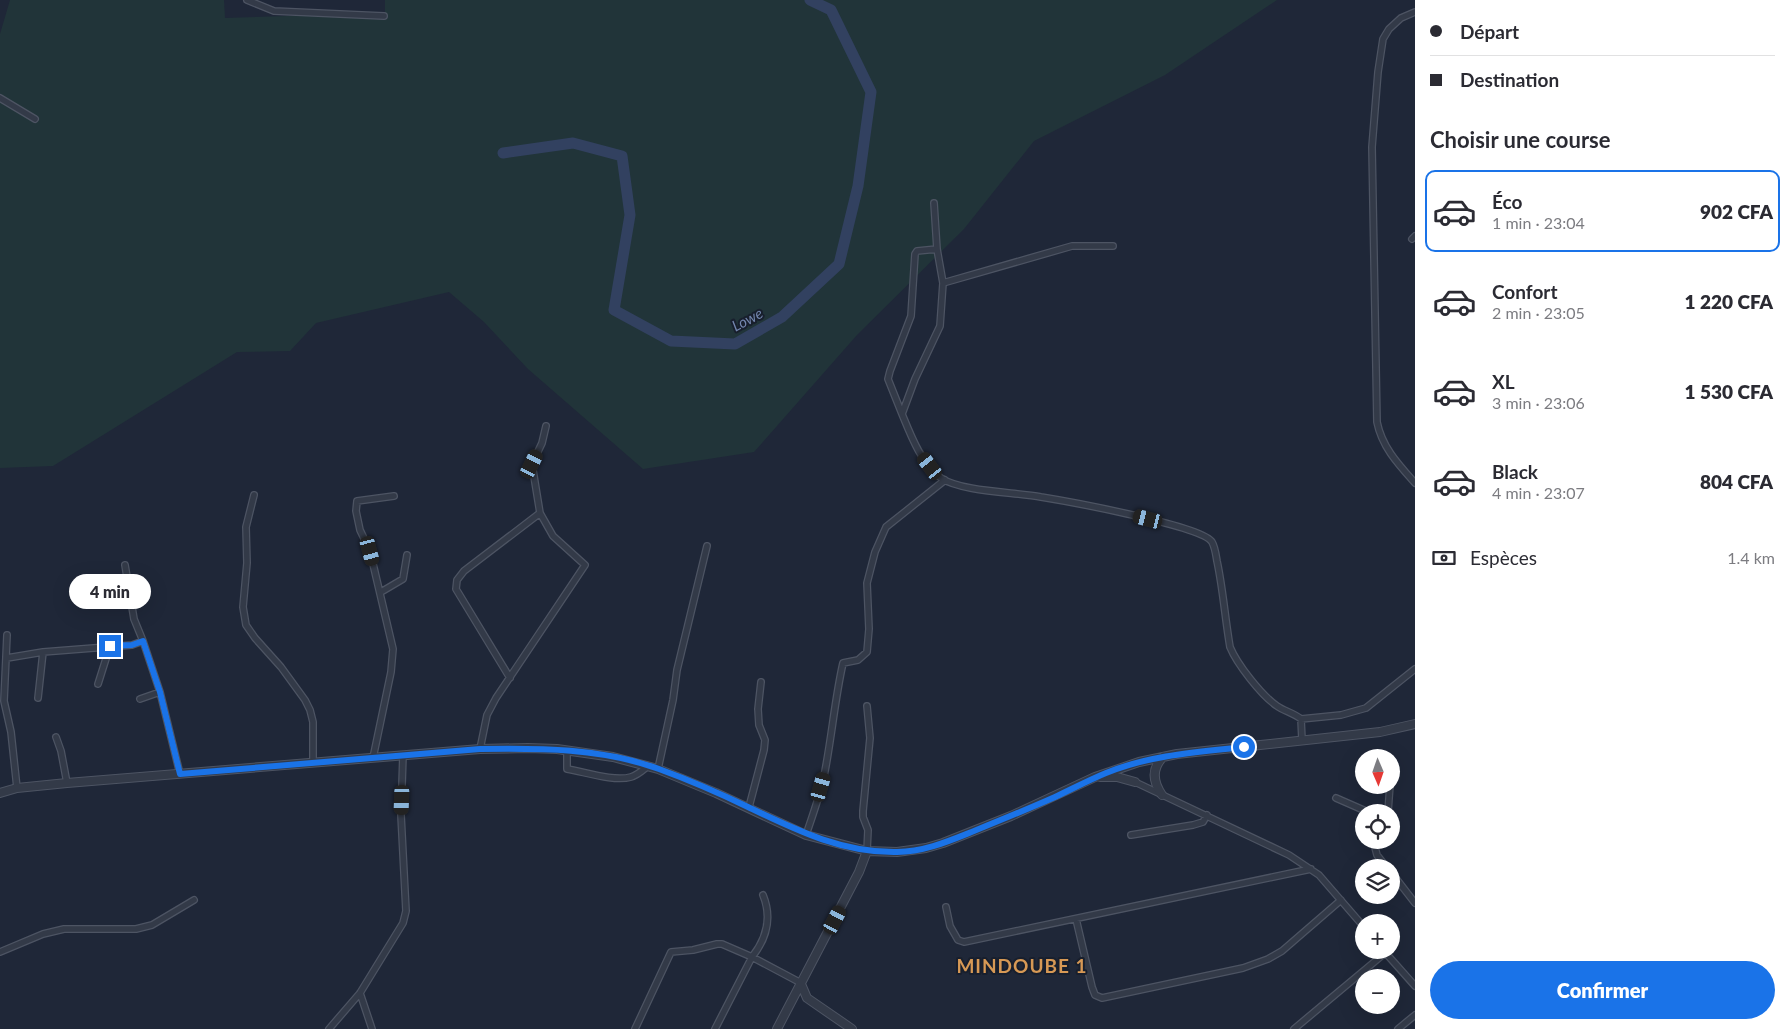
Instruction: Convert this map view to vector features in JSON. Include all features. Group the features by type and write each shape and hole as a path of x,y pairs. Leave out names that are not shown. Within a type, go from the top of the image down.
{"street":[{"path":"247,0 274,10 384,16"},
{"path":"1415,12 1401,18 1389,29 1383,39 1378,72 1372,147 1376,422 1384,444 1415,483"},
{"path":"0,98 35,119"},
{"path":"902,414 914,379 940,326 943,283 934,203"},
{"path":"943,283 1072,246 1113,246"},
{"path":"938,249 922,249 914,254 911,316 888,379 920,453 945,480 950,483 971,487 1041,496 1119,512 1179,527 1209,538 1213,543 1223,591 1230,647 1233,655 1260,691 1278,707 1301,719 1342,715 1366,708 1415,669"},
{"path":"480,749 487,715 496,698 585,565 553,536 540,513 532,464 542,443 546,426"},
{"path":"806,835 825,773 837,704 839,678 843,663 858,660 867,652 870,629 867,583 875,552 886,527 945,480"},
{"path":"254,495 246,527 247,563 243,607 246,625 281,667 310,710 313,722 313,762"},
{"path":"373,758 391,672 393,649 370,551 360,530 356,511 357,501 394,496"},
{"path":"510,678 456,589 457,580 464,571 540,513"},
{"path":"658,769 673,700 677,670 707,546"},
{"path":"380,592 404,579 407,555"},
{"path":"125,565 134,619 160,692 180,774"},
{"path":"7,635 4,701 11,732 17,788"},
{"path":"7,658 43,652 132,645 143,641"},
{"path":"98,684 110,646"},
{"path":"38,698 43,652"},
{"path":"749,808 765,740 759,725 758,710 761,682"},
{"path":"140,699 160,692"},
{"path":"777,1029 859,872 867,851 868,830 863,818 863,810 870,738 868,706"},
{"path":"1301,719 1302,740"},
{"path":"0,793 17,788 67,783 480,749 528,748 567,750 613,757 658,769 806,835 867,851 910,852 943,843 1046,801 1095,777 1131,764 1163,756 1380,732 1415,724"},
{"path":"56,737 67,783"},
{"path":"567,750 567,769 628,777 635,775 648,766"},
{"path":"329,1029 360,993 403,923 406,911 401,815 403,755"},
{"path":"1162,795 1154,777 1156,766 1163,756"},
{"path":"1131,764 1130,772 1135,782"},
{"path":"1095,777 1112,777 1135,782 1289,855 1319,875 1355,916"},
{"path":"1336,798 1355,806"},
{"path":"1131,835 1193,825 1203,822 1207,815"},
{"path":"946,907 953,934 958,940 964,942 1311,869"},
{"path":"1400,884 1415,903"},
{"path":"716,1029 752,957 759,948 768,922 768,908 763,895"},
{"path":"0,952 43,934 64,929 136,929 152,925 194,900"},
{"path":"1076,919 1092,987 1095,995 1102,998 1234,970 1268,959 1282,951 1341,900"},
{"path":"635,1029 671,952 693,950 717,944 752,957 801,984 807,998 852,1029"},
{"path":"1294,1029 1376,959"},
{"path":"1390,959 1415,986"},
{"path":"360,993 372,1029"},
{"path":"792,1002 807,998"},
{"path":"1398,1029 1415,1015"}],"green space":[{"path":"10,0 224,0 225,18 385,13 385,0 1277,0 1165,75 1034,141 964,229 857,335 754,452 643,469 528,369 484,322 449,292 316,323 290,351 237,352 53,466 0,468 0,34"}],"waterway":[{"name":"Lowe","path":"503,153 573,143 622,156 630,215 614,310 671,341 735,344 782,317 839,264 858,186 871,92 831,10 810,0"}],"district":[{"name":"MINDOUBE 1","path":"1022,965"}],"route":[{"path":"110,646 132,645 143,641 160,692 180,774 480,749 528,748 584,752 613,757 658,769 716,793 806,835 867,851 910,852 943,843 1011,816 1095,777 1131,764 1177,754 1244,747"}]}
